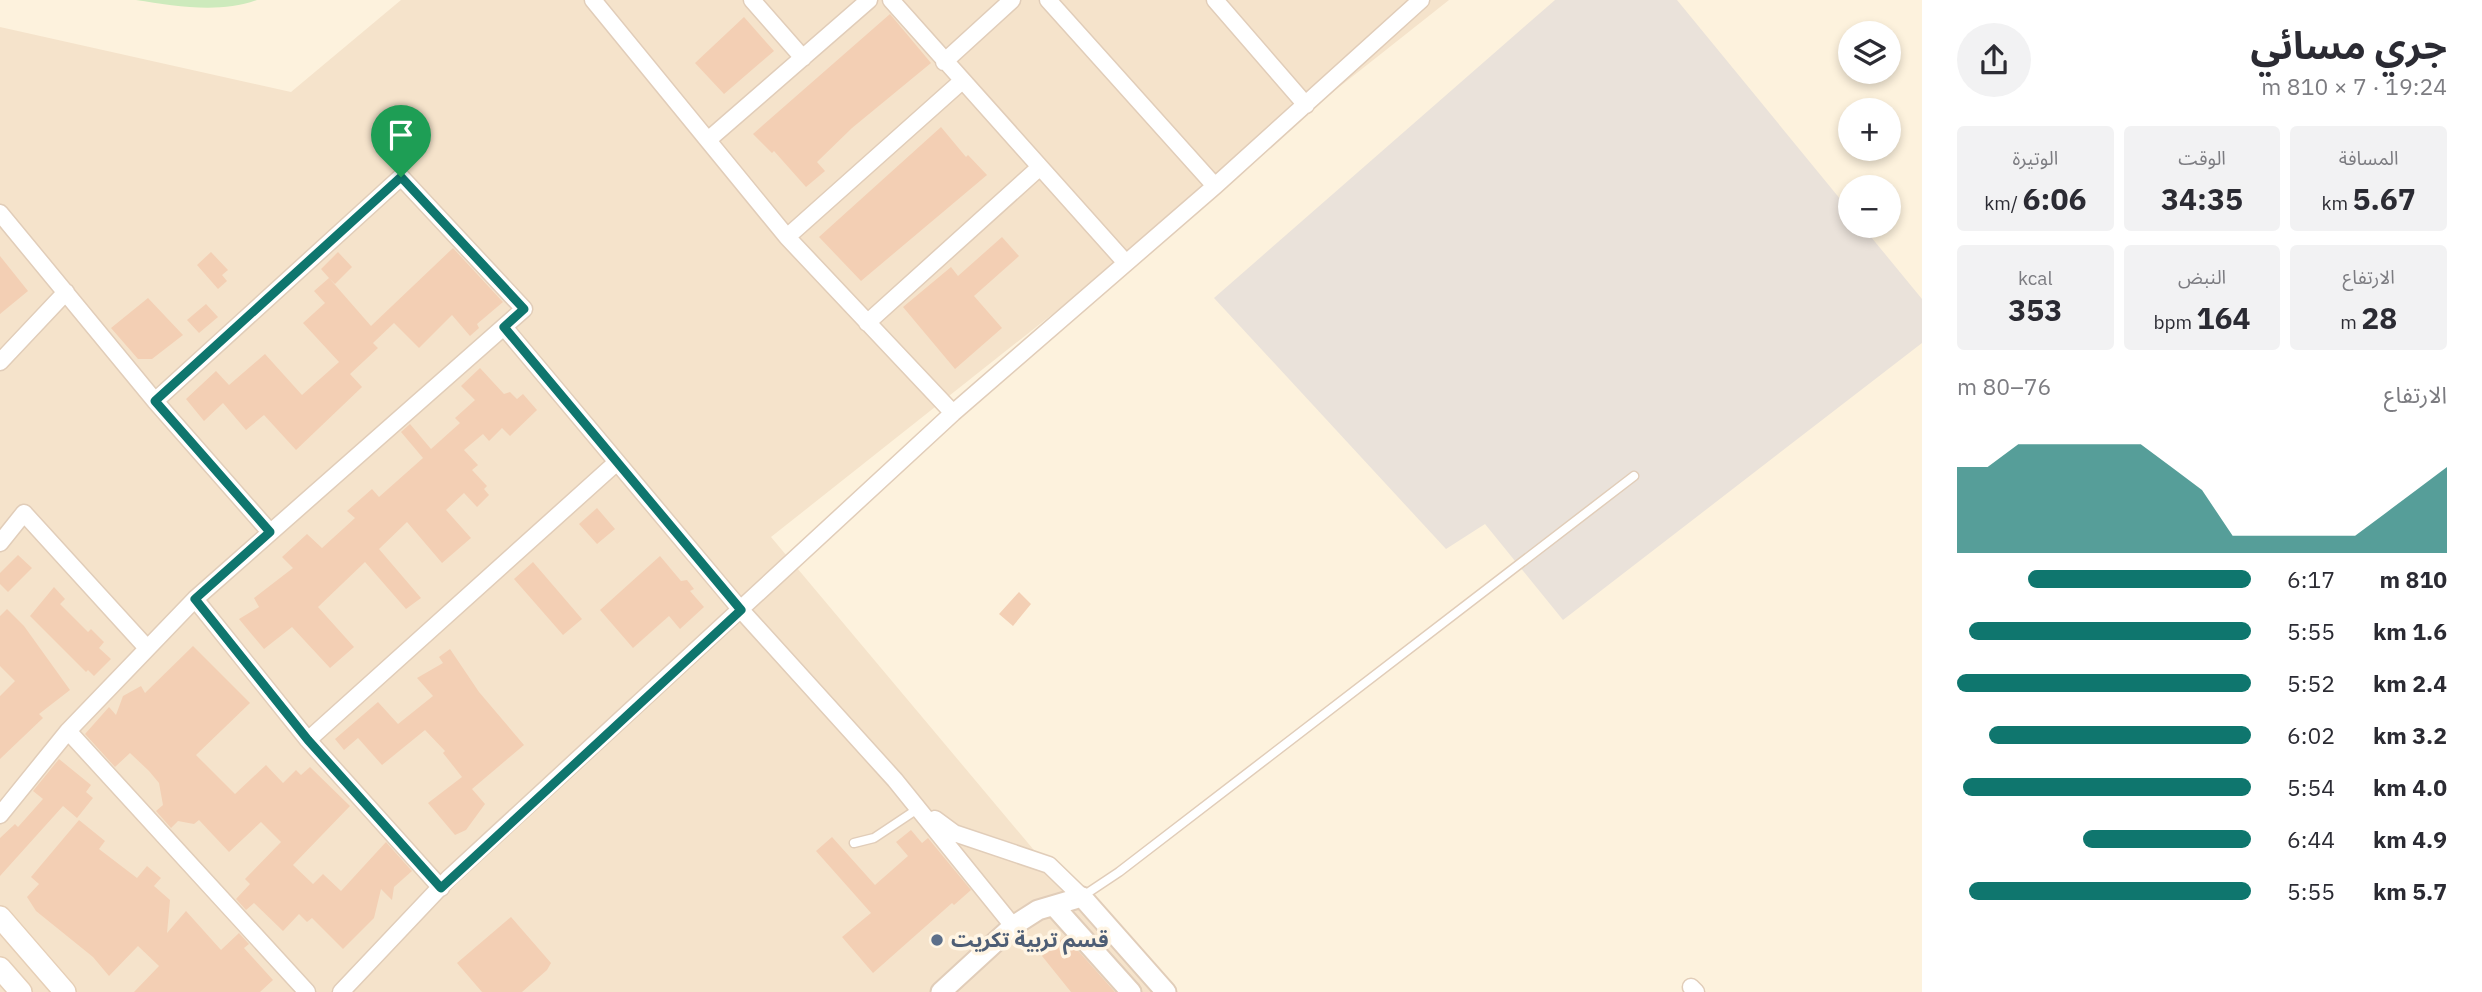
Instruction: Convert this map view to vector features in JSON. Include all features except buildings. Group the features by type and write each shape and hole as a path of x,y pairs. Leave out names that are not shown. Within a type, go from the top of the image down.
{"main road":[{"path":"0,917 65,992"},
{"path":"0,968 21,992"}],"street":[{"path":"593,0 787,237 953,413"},
{"path":"752,0 803,58"},
{"path":"708,141 869,0"},
{"path":"891,0 1126,263"},
{"path":"944,62 1012,0"},
{"path":"1237,0 1219,6 1306,105"},
{"path":"341,992 441,888 953,413 1215,186 1421,0"},
{"path":"1053,2 1215,186"},
{"path":"787,237 962,81"},
{"path":"867,323 1040,167"},
{"path":"0,815 68,731 195,599 524,309 401,177 155,401"},
{"path":"0,213 155,401 270,532"},
{"path":"0,362 66,292"},
{"path":"504,327 741,610 919,808 1013,926"},
{"path":"308,740 617,462"},
{"path":"0,543 24,513 146,648"},
{"path":"195,599 308,740 441,888"},
{"path":"68,731 307,992"},
{"path":"919,808 954,833 1049,865 1082,897 1166,992"},
{"path":"941,992 1013,926 1038,910 1082,897"},
{"path":"1054,906 1131,992"}],"lane":[{"path":"1082,897 1119,872 1634,476"},
{"path":"854,843 874,838 919,808"}],"shaded area":[{"path":"401,0 1449,0 771,537 1153,992 0,992 0,27 291,92"},
{"path":"1555,0 1677,0 1838,196 1838,238 1872,238 1922,299 1922,343 1563,620 1485,524 1446,549 1214,298"}],"green space":[{"path":"136,0 257,0 212,8"}],"place":[{"name":"قسم تربية تكريت","path":"937,940"}],"route":[{"path":"401,177 524,309 504,327 741,610 441,888 308,740 195,599 270,532 155,401 401,177"}]}
